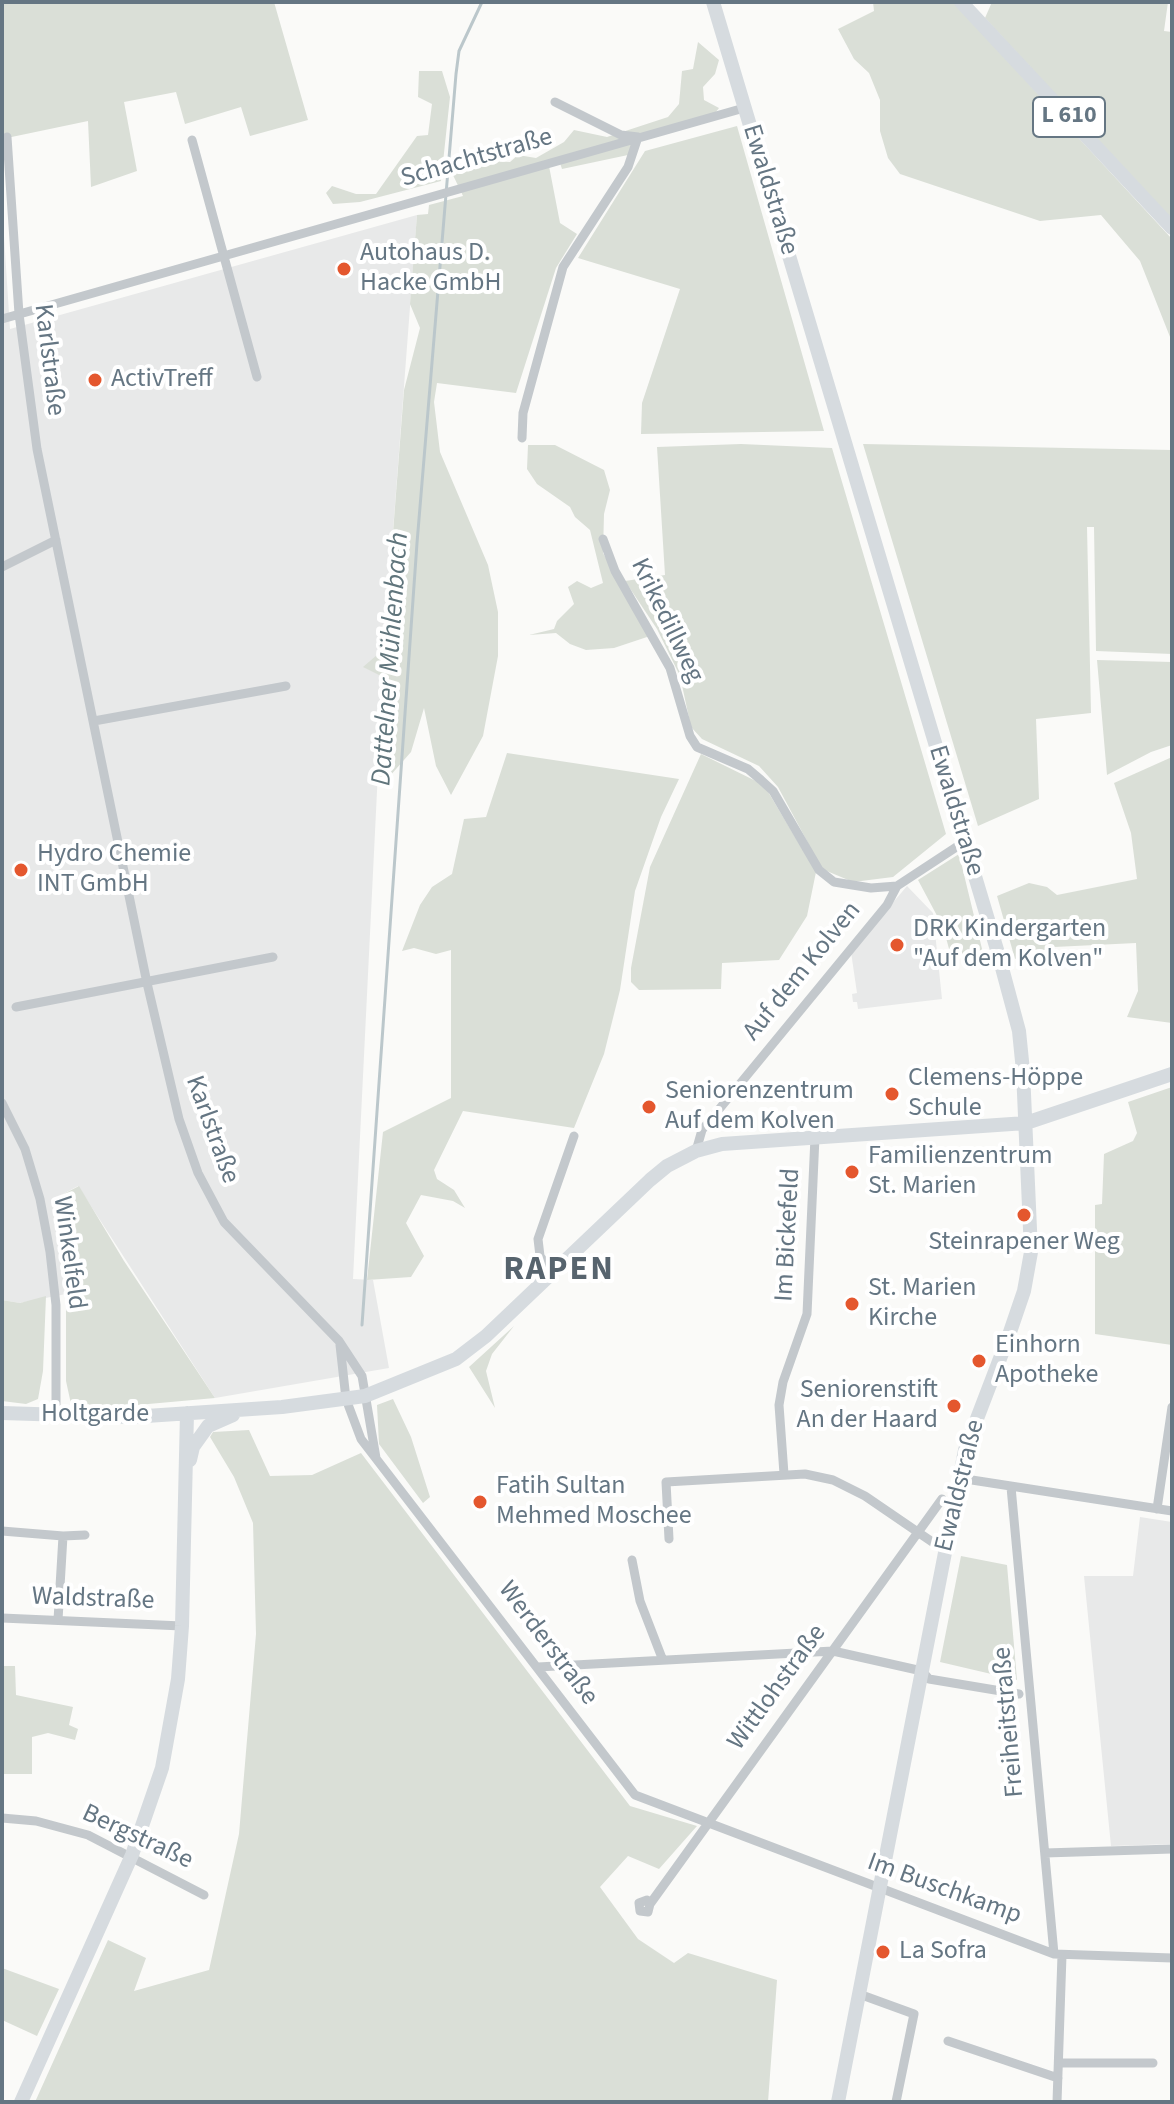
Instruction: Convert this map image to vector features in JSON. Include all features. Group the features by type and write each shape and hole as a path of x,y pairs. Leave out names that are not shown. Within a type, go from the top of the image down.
{"street":[{"name":"Ewaldstraße","path":"713,2 1019,1031 1026,1123 1029,1265 1024,1291 965,1450 838,2102"},
{"name":"L 610","path":"961,2 1172,228"},
{"path":"522,438 523,413 563,267 628,167 638,137 621,135 555,102"},
{"name":"Schachtstraße","path":"2,319 744,108"},
{"name":"Karlstraße","path":"7,137 19,314 37,449 147,983 179,1119 198,1173 224,1222 339,1341 362,1376 365,1396"},
{"path":"192,140 257,377"},
{"name":"Krikedillweg","path":"603,539 615,571 670,668 690,736 697,747 748,769 773,791 819,870 834,882 871,888 897,886"},
{"path":"2,567 56,540"},
{"path":"94,721 286,686"},
{"name":"Auf dem Kolven","path":"696,1151 702,1130 887,905 897,886 938,856 964,842"},
{"path":"16,1007 273,957"},
{"path":"192,1412 253,1409 365,1396 456,1359 486,1336 650,1180 667,1166 696,1151 722,1144 1026,1123 1172,1074"},
{"name":"Winkelfeld","path":"2,1103 25,1149 40,1199 50,1252 56,1305 56,1417"},
{"path":"551,1272 540,1256 538,1239 574,1136"},
{"name":"Im Bickefeld","path":"784,1474 779,1405 783,1382 807,1314 815,1137"},
{"path":"339,1341 346,1399"},
{"name":"Werderstraße","path":"365,1396 376,1458"},
{"name":"Werderstraße","path":"346,1399 361,1439 635,1795 708,1824"},
{"path":"1157,1509 1172,1407"},
{"path":"193,1447 208,1426 253,1409"},
{"path":"187,1475 193,1447 192,1412"},
{"path":"21,2102 132,1855 153,1797 171,1727 182,1626 192,1412"},
{"name":"Holtgarde","path":"2,1413 56,1417 192,1412"},
{"path":"669,1539 666,1482 805,1474 833,1480 865,1496 944,1550"},
{"path":"959,1478 1172,1511"},
{"name":"Freiheitstraße","path":"1011,1487 1045,1853 1058,1954 1057,2102"},
{"name":"Wittlohstraße","path":"650,1904 942,1499"},
{"path":"2,1531 85,1535"},
{"path":"58,1620 63,1536"},
{"path":"632,1560 640,1601 662,1658"},
{"name":"Waldstraße","path":"2,1618 182,1626"},
{"path":"538,1667 833,1651 922,1671 929,1679 1019,1694"},
{"name":"Bergstraße","path":"2,1818 36,1821 88,1835 132,1855 204,1895"},
{"name":"Im Buschkamp","path":"708,1824 1058,1954 1172,1958"},
{"path":"1045,1853 1172,1849"},
{"path":"859,1994 925,2018"},
{"path":"896,2102 914,2014"},
{"path":"948,2041 1058,2078"},
{"path":"1059,2063 1153,2063"}],"shaded area":[{"path":"2,2 274,2 308,120 250,136 241,107 185,124 176,92 124,102 137,171 91,187 88,121 2,139"},
{"path":"873,2 953,2 1172,239 1172,342 1140,261 1101,215 1040,221 900,174 888,158 880,131 880,100 869,73 854,59 838,29 874,11"},
{"path":"992,2 1168,2 1164,31 1172,32 1172,220 985,18"},
{"path":"698,42 719,60 715,74 703,87 704,100 719,108 712,117 642,139 628,155 562,169 560,163 549,166 560,223 577,234 556,268 516,393 437,383 434,402 440,452 488,565 498,612 498,656 483,736 451,795 436,766 424,708 411,752 389,777 378,777 383,677 363,667 384,649 404,390 420,328 410,304 417,215 428,214 429,205 463,196 452,173 488,161 510,162 518,155 536,158 564,142 574,130 607,137 668,117 679,104 682,71 693,69"},
{"path":"419,71 442,71 450,97 441,181 360,202 333,204 326,193 332,186 356,194 376,194 417,136 428,135 432,104 418,97"},
{"path":"737,126 824,431 641,434 642,403 680,289 578,258 645,151"},
{"path":"2,205 10,329 417,215 384,649 353,1279 373,1280 389,1368 215,1398 78,1186 52,1200 66,1294 20,1303 2,1300"},
{"path":"741,444 832,448 946,834 893,877 853,882 822,869 778,787 759,766 702,739 691,727 680,676 657,629 625,581 665,575 657,447"},
{"path":"863,444 1172,450 1172,654 1096,651 1094,527 1087,527 1091,713 1036,719 1039,799 978,826"},
{"path":"528,445 555,445 604,470 610,490 604,514 603,553 650,636 614,648 586,650 570,644 556,633 529,635 554,629 557,621 574,604 568,587 577,581 591,588 603,583 590,530 575,517 570,507 537,484 527,469"},
{"path":"1097,660 1172,662 1172,745 1151,752 1107,775"},
{"path":"507,753 679,779 661,817 635,891 620,990 604,1054 574,1128 463,1111 434,1170 437,1179 454,1190 465,1208 453,1201 421,1195 406,1223 424,1256 411,1277 367,1280 383,1132 451,1098 451,950 436,954 414,948 402,951 420,905 432,887 452,874 464,819 486,817"},
{"path":"701,754 764,785 816,872 807,916 779,960 722,963 721,989 639,990 631,982 631,968 650,867"},
{"path":"1172,757 1172,1023 1127,1017 1138,991 1136,943 1054,947 1015,959 997,896 1029,883 1047,887 1057,895 1137,879 1131,833 1114,783"},
{"path":"959,854 983,953 951,956 943,927 918,880"},
{"name":"DRK Kindergarten \"Auf dem Kolven\"","path":"907,886 933,913 942,999 858,1009 852,994 857,993 851,952"},
{"path":"1172,1087 1172,1345 1095,1334 1095,1205 1102,1204 1104,1154 1133,1141 1137,1133 1128,1102"},
{"path":"79,1186 124,1261 215,1398 104,1408 71,1404 66,1381 66,1294 52,1200"},
{"path":"46,1296 43,1371 38,1399 26,1404 2,1401 2,1300 20,1303"},
{"path":"514,1326 492,1354 486,1371 495,1408 469,1367"},
{"path":"393,1399 411,1437 430,1497 423,1503 379,1444 377,1405"},
{"path":"249,1430 270,1476 312,1475 361,1453 630,1806 697,1826 659,1869 628,1856 600,1887 638,1939 674,1963 688,1953 777,1980 768,2102 35,2102 108,1940 146,1958 134,1991 209,1970 239,1834 256,1634 253,1523 234,1477 210,1437 213,1432"},
{"path":"1140,1517 1172,1522 1172,1844 1111,1846 1084,1576 1133,1576"},
{"path":"961,1556 1007,1565 1017,1680 940,1662"},
{"path":"2,1666 15,1666 16,1695 73,1707 69,1725 78,1729 75,1740 48,1733 32,1737 32,1774 2,1774"},
{"path":"2,1968 59,1989 37,2036 2,2020"}],"waterway":[{"name":"Dattelner Mühlenbach","path":"362,1325 417,543 456,74 459,51 482,2"}],"place":[{"name":"Autohaus D. Hacke GmbH","path":"344,269"},
{"name":"ActivTreff","path":"95,380"},
{"name":"Hydro Chemie INT GmbH","path":"21,870"},
{"name":"DRK Kindergarten \"Auf dem Kolven\"","path":"897,945"},
{"name":"Clemens-Höppe Schule","path":"892,1094"},
{"name":"Seniorenzentrum Auf dem Kolven","path":"649,1107"},
{"name":"Familienzentrum St. Marien","path":"852,1172"},
{"name":"Steinrapener Weg","path":"1024,1215"},
{"name":"St. Marien Kirche","path":"852,1304"},
{"name":"Einhorn Apotheke","path":"979,1361"},
{"name":"Seniorenstift An der Haard","path":"954,1406"},
{"name":"Fatih Sultan Mehmed Moschee","path":"480,1502"},
{"name":"La Sofra","path":"883,1952"}],"district":[{"name":"RAPEN","path":"559,1272"}]}
